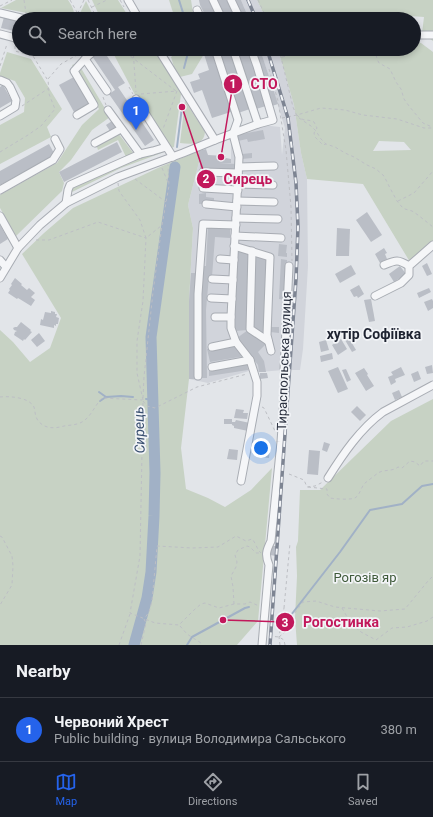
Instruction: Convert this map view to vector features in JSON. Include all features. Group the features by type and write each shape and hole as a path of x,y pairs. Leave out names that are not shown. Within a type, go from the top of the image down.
{"street":[{"path":"128,0 135,12"},
{"path":"213,0 219,12"},
{"path":"231,0 237,12"},
{"path":"0,13 12,16"},
{"path":"0,34 12,37"},
{"path":"421,35 433,35"},
{"path":"77,115 94,105 74,71 88,56"},
{"path":"162,56 215,140"},
{"path":"216,56 238,120 233,134 239,157 239,170 231,328 236,342 250,360 257,382 256,404 241,480"},
{"path":"235,56 258,124"},
{"path":"0,278 18,248 25,240 66,203 128,173 258,124 277,119 253,56"},
{"path":"85,59 105,94"},
{"path":"0,80 7,83 16,100 15,107 0,116"},
{"path":"135,97 173,157"},
{"path":"108,110 140,154"},
{"path":"95,143 121,129"},
{"path":"0,190 53,160 60,149 55,139"},
{"path":"66,203 70,185 140,154 153,152 166,146"},
{"path":"203,172 274,166"},
{"path":"203,188 273,185"},
{"path":"206,204 274,202"},
{"path":"0,216 18,248"},
{"path":"198,376 198,294 203,224 278,219"},
{"path":"235,236 281,238"},
{"path":"234,246 270,257 267,334 271,351"},
{"path":"409,266 433,246"},
{"path":"252,251 250,329 268,341"},
{"path":"220,259 234,260"},
{"path":"0,260 6,267"},
{"path":"384,265 396,260 409,266"},
{"name":"Тираспольська вулиця","path":"262,645 270,566 266,557 271,541 281,442 290,265"},
{"path":"375,296 401,283 409,275 409,266"},
{"path":"212,279 233,280"},
{"path":"211,298 232,300"},
{"path":"215,317 231,317"},
{"path":"212,347 236,342"},
{"path":"212,367 250,360"},
{"path":"328,478 349,446 376,417 433,385"}],"path":[{"path":"0,6 12,0"},
{"path":"24,0 26,12"},
{"path":"70,0 76,12"},
{"path":"78,12 84,0"},
{"path":"88,0 94,12"},
{"path":"92,8 107,0"},
{"path":"258,0 264,12"},
{"path":"0,66 12,44"},
{"path":"0,152 41,126 55,109 49,94 48,79 33,56"},
{"path":"48,79 61,64 75,56"},
{"path":"129,56 177,91"},
{"path":"134,56 136,95 180,91"},
{"path":"284,56 281,57 293,107 300,120 311,126 326,144"},
{"path":"376,56 379,63 390,69 401,89 404,99 409,106 423,123 433,128"},
{"path":"269,69 278,101 277,119 286,150 291,207 290,265"},
{"path":"129,87 135,97"},
{"path":"21,106 49,88"},
{"path":"160,138 177,91"},
{"path":"105,94 105,100"},
{"path":"277,119 321,108 397,118 424,128 433,128"},
{"path":"297,115 304,120 313,122 316,125 317,128 314,133 314,137 323,145 326,144 335,147 381,173 397,201 405,209 412,211 433,227"},
{"path":"159,162 169,186"},
{"path":"119,645 130,613 140,556 142,400 153,292 169,186 168,167"},
{"path":"397,201 414,193 433,171"},
{"path":"128,173 166,203"},
{"path":"118,177 119,191 140,220 146,238 144,301 137,341 137,372 142,400 147,406 156,408 198,387 246,374 251,373 257,382"},
{"path":"25,240 49,240 98,222 146,238"},
{"path":"146,238 162,225"},
{"path":"0,397 11,396 29,402 34,407 37,418 40,422 43,425 53,428 82,422 102,398 142,400"},
{"path":"256,404 264,408 281,442"},
{"path":"308,487 326,489 330,498 353,499 358,495 365,483 382,471 394,470 398,467 402,468 410,462 415,462 420,466 424,461 433,462"},
{"path":"290,474 304,480 308,487"},
{"path":"308,487 320,484 328,478"},
{"path":"0,536 2,537 12,556 13,566 12,585 0,605"},
{"path":"144,619 149,612 152,601 157,546 192,548 218,547 236,536 246,541 252,539 261,553 256,553 247,546 238,550 235,555 238,562 231,576 234,587 234,604"},
{"path":"280,645 279,637 284,608 290,543"},
{"path":"279,637 291,627 294,614 303,602 316,601 335,607 380,611 406,609 433,576"},
{"path":"179,625 201,604 205,603 219,608 250,602 261,607 266,606"},
{"path":"342,608 350,622 361,632 376,640 392,628 407,627 427,621 433,617"},
{"path":"130,613 155,623 179,625 187,634 202,645"},
{"path":"141,645 146,623 144,619"},
{"path":"263,635 279,637 284,640 285,645"}],"shaded area":[{"path":"241,0 257,0 263,12 246,12"},
{"path":"262,56 280,56 294,105 301,153 307,179 308,266 303,349 300,370 249,371 208,383 189,379 189,301 193,228 188,205 199,162 231,163 231,141 225,137 262,125 280,127 282,155 285,128"}],"green space":[{"path":"16,0 68,0 74,12 22,12 1,8"},
{"path":"92,0 118,0 126,12 98,12"},
{"path":"169,0 191,0 193,12 173,12"},
{"path":"257,0 433,0 433,41 422,33 424,17 421,17 421,12 263,12"},
{"path":"86,1 92,12 80,12"},
{"path":"421,43 433,52 433,243 410,262 363,184 307,179 301,153 294,105 280,56 421,56","holes":["379,141 404,142 411,150 373,151"]},
{"path":"7,52 12,53 12,56 21,56 31,59 62,109 47,127 51,137 0,164 0,125 24,112 25,98 15,81 0,76"},
{"path":"115,56 159,56 181,94 174,147 169,149 134,93"},
{"path":"203,56 192,74 180,77 174,67 171,57"},
{"path":"78,63 110,117 92,130 71,160 59,172 64,183 62,191 16,236 0,208 0,195 57,163 82,125 99,109 72,65"},
{"path":"185,101 205,132 202,140 196,143 180,143"},
{"path":"118,133 134,154 126,157 118,140 98,150 96,144"},
{"path":"165,148 167,151 121,168 70,193 71,188 134,159"},
{"path":"199,151 199,162 188,205 193,228 189,301 189,379 181,448 186,489 225,507 251,490 272,468 258,621 237,645 0,645 0,330 13,342 30,362 50,348 61,318 22,254 73,208 160,167"},
{"name":"Рогозів яр","path":"433,399 433,645 297,645 295,618 297,576 296,547 298,541 300,490 320,490 391,421"}],"building":[{"path":"199,0 210,0 216,12 204,12"},
{"path":"216,0 229,0 234,12 222,12"},
{"path":"234,0 241,0 246,12 240,12"},
{"path":"4,17 12,19 12,30 1,28"},
{"path":"92,56 107,56 125,83 118,87 154,140 145,146 109,94 115,90"},
{"path":"205,56 215,56 234,111 212,118 202,90 194,93 190,82 200,79 198,74 209,70"},
{"path":"220,56 233,56 250,109 238,113"},
{"path":"239,56 250,56 266,106 256,109"},
{"path":"256,56 262,56 278,104 272,106"},
{"path":"74,77 89,104 74,112 59,85"},
{"path":"3,85 12,101 0,108 0,87"},
{"path":"112,121 116,127 110,131 106,125"},
{"path":"263,130 265,139 248,142 247,139 238,141 237,135"},
{"path":"117,142 122,152 64,182 59,172"},
{"path":"49,144 55,155 0,185 0,171"},
{"path":"206,149 208,155 226,156 226,158 231,159 231,163 219,163 236,164 236,170 200,169 199,151"},
{"path":"252,153 252,158 242,159 242,154"},
{"path":"206,193 206,197 214,198 214,203 199,204 199,194"},
{"path":"367,212 382,235 371,242 356,220"},
{"path":"0,225 8,239 0,244"},
{"path":"208,226 230,228 230,238 215,237 212,277 209,276 206,310 207,378 200,378 199,310 202,266 206,266"},
{"path":"337,228 350,229 349,256 336,256"},
{"path":"279,244 287,245 287,257 278,256"},
{"path":"384,248 387,253 385,254 387,259 380,263 375,254"},
{"path":"237,251 249,252 248,330 235,331 233,319"},
{"path":"255,257 266,258 267,261 265,332 259,332 252,328"},
{"path":"281,259 287,260 285,300 279,299"},
{"path":"427,263 432,274 427,276 422,266"},
{"path":"351,265 356,274 340,283 335,274"},
{"path":"400,266 406,274 394,282 389,274"},
{"path":"191,273 197,273 195,301 196,379 189,379 189,301"},
{"path":"15,278 27,290 29,288 35,293 31,297 35,300 31,306 8,293"},
{"path":"359,285 364,294 358,298 357,296 354,297 350,290"},
{"path":"429,288 431,292 419,298 417,293"},
{"path":"371,299 375,321 369,322 364,300"},
{"path":"432,299 433,308 428,311 424,302"},
{"path":"51,311 57,314 56,317 59,318 58,324 56,324 56,326 54,325 54,328 40,325 41,319 43,320 45,312 51,313"},
{"path":"21,322 32,332 23,341 14,335 17,331 13,328 17,327"},
{"path":"270,327 279,327 279,333 270,332"},
{"path":"248,330 266,344 258,352 264,361 266,372 259,372 258,365 237,338"},
{"path":"39,333 45,341 37,347 31,340"},
{"path":"349,338 356,350 352,352 345,340"},
{"path":"341,339 347,349 338,355 332,345"},
{"path":"326,340 329,350 321,352 319,342"},
{"path":"236,345 245,356 210,362 207,349"},
{"path":"332,353 333,359 321,362 320,356"},
{"path":"247,363 248,370 209,376 209,369"},
{"path":"432,365 433,373 427,374 425,367"},
{"path":"338,367 348,389 338,393 328,371"},
{"path":"401,367 405,375 395,379 396,382 391,385 388,377 393,375 391,372"},
{"path":"364,368 374,386 366,391 355,373"},
{"path":"346,369 351,380 347,382 342,370"},
{"path":"418,371 421,379 414,382 411,374"},
{"path":"260,373 267,373 268,378 260,379"},
{"path":"399,390 402,397 395,400 392,393"},
{"path":"357,406 366,415 360,421 351,412"},
{"path":"236,409 244,410 243,413 248,413 247,419 234,418"},
{"path":"224,419 232,419 232,422 235,422 236,420 250,423 248,431 234,428 232,424 224,424"},
{"path":"324,442 330,444 327,452 322,450"},
{"path":"262,447 270,448 269,458 261,457"},
{"path":"229,449 238,450 237,460 227,459"},
{"path":"309,450 320,451 318,475 307,474"},
{"path":"270,546 276,546 276,556 270,555"}],"waterway":[{"name":"Сирець","path":"179,0 183,12"},
{"name":"Сирець","path":"184,68 187,56"},
{"name":"Сирець","path":"177,147 182,107"},
{"name":"Сирець","path":"134,645 147,598 151,572 155,473 151,337 175,167"},
{"path":"99,392 106,397"},
{"path":"100,401 106,397 133,397"},
{"name":"Сирець","path":"146,399 153,400"},
{"path":"291,615 340,552 370,510 402,504 422,486 433,484"},
{"path":"187,645 192,637 249,607"}],"railway":[{"path":"248,0 253,12"},
{"path":"269,56 288,118 296,183 298,227 296,279 270,645"}],"place":[{"name":"Сирець","path":"182,107"},
{"name":"Червоний Хрест","path":"136,130"},
{"name":"СТО","path":"221,157"},
{"name":"Рогостинка","path":"223,620"}],"district":[{"name":"хутір Софіївка","path":"374,334"}]}
